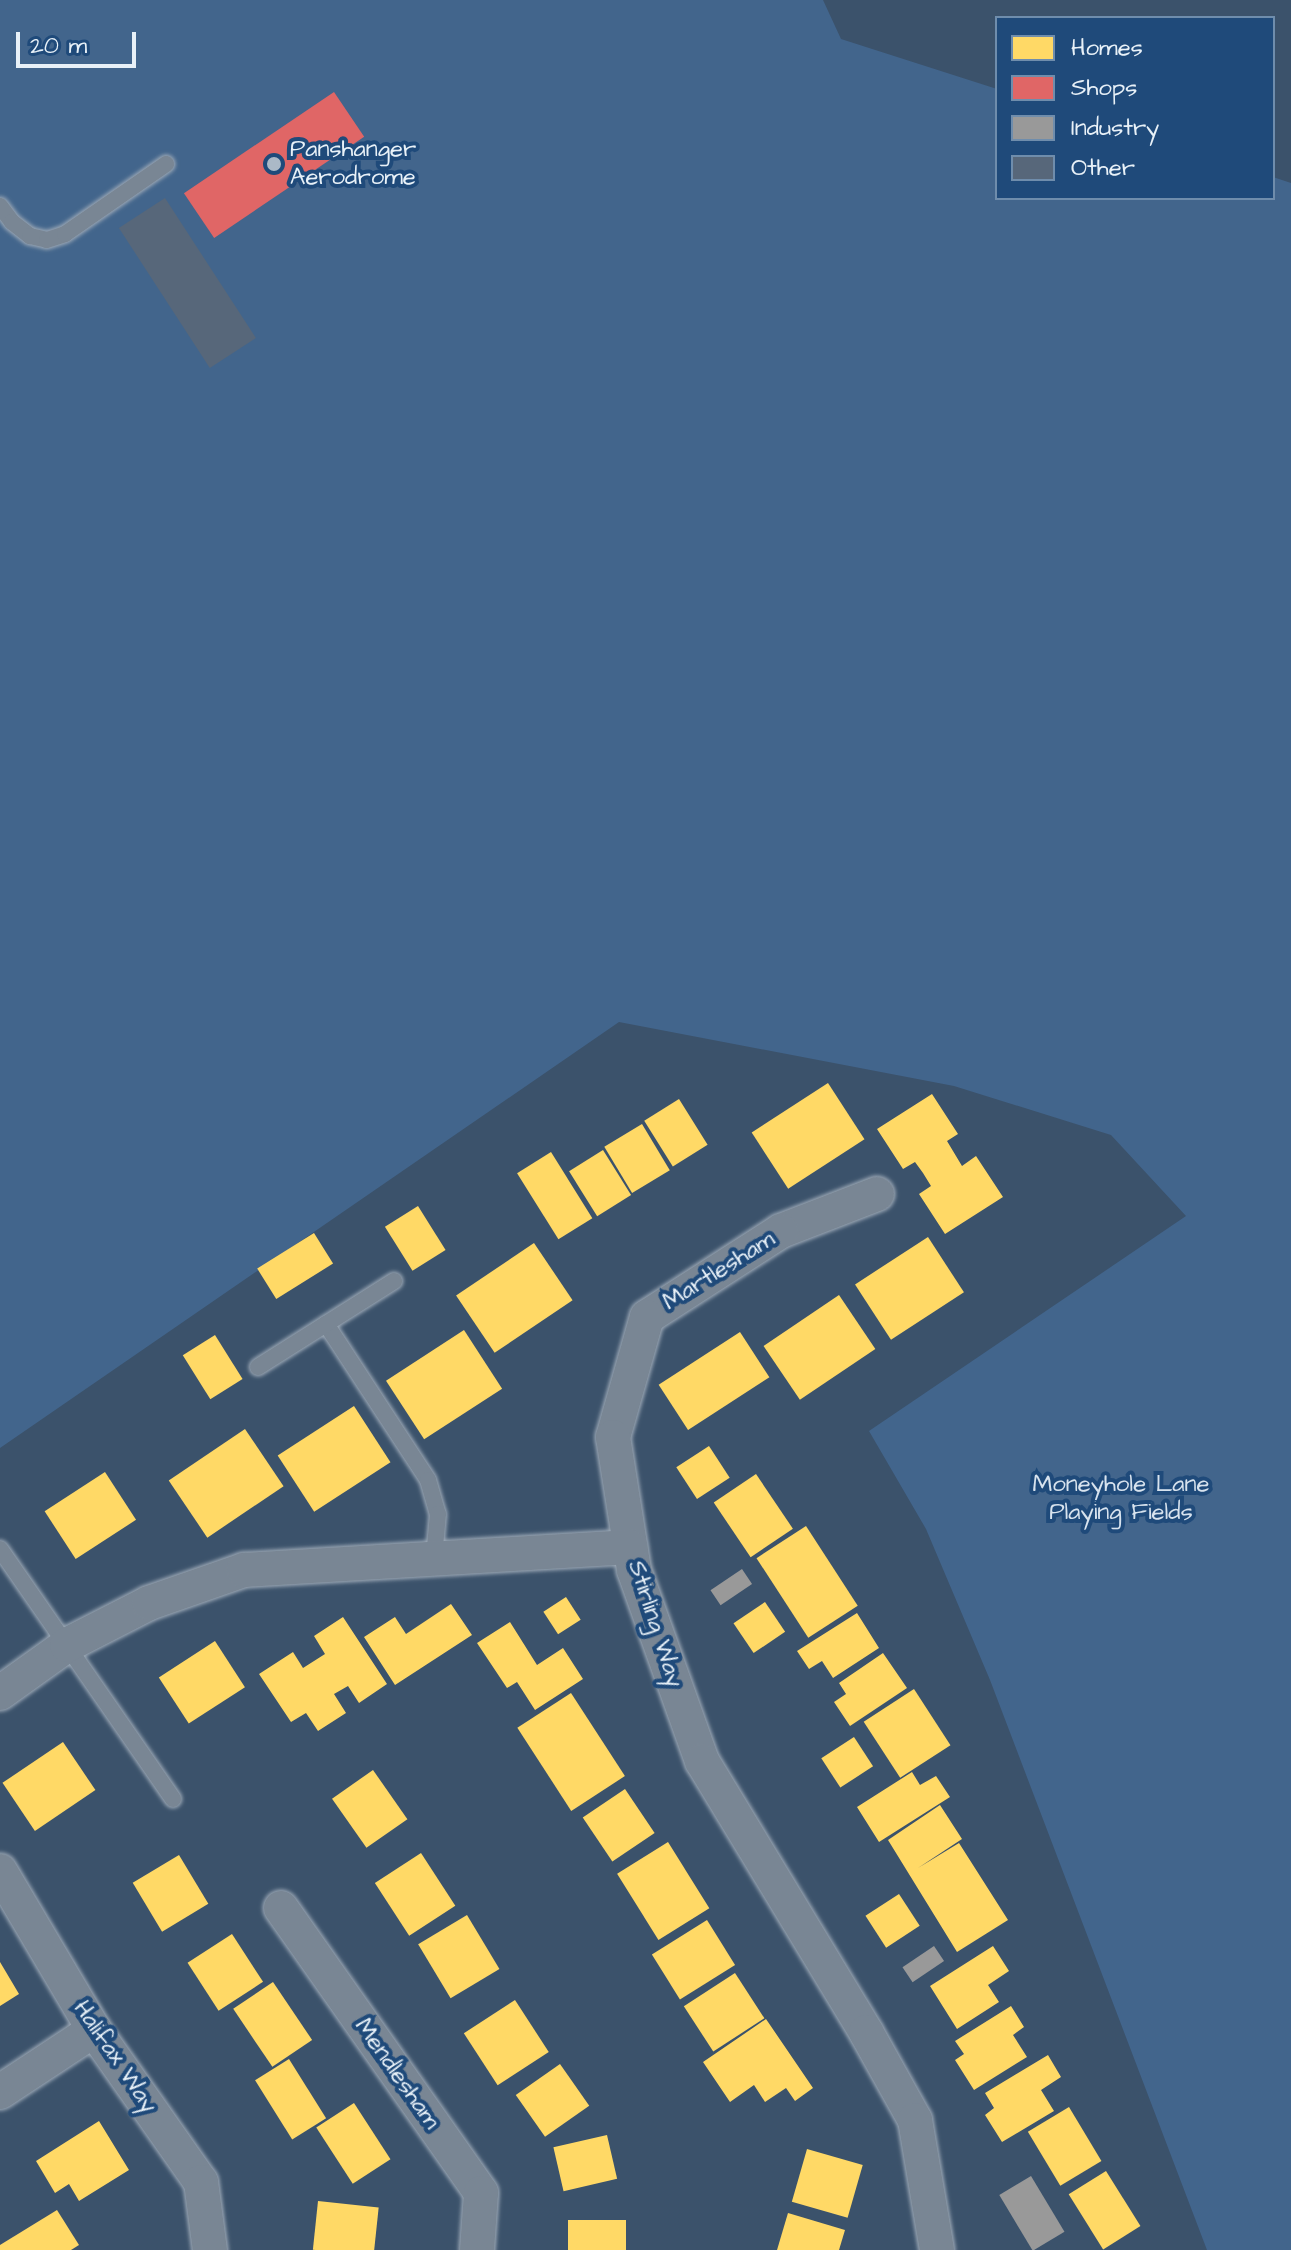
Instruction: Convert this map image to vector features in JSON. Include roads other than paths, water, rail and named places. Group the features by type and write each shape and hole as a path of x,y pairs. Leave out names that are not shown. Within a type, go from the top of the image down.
{"street":[{"name":"Martlesham","path":"630,1547 613,1437 647,1317 769,1238 877,1194"},
{"name":"Stirling Way","path":"0,1693 67,1645 149,1603 244,1570 630,1547 634,1570 702,1761 866,2032 915,2120 937,2250"},
{"name":"Halifax Way","path":"0,1871 94,2030 201,2182 210,2250"},
{"name":"Mendlesham","path":"281,1908 481,2193 477,2250"},
{"path":"0,2092 94,2030"}],"lane":[{"path":"0,206 12,222 30,236 47,240 65,234 166,164"},
{"path":"258,1367 394,1281"},
{"path":"326,1324 428,1480 438,1514 434,1558"},
{"path":"0,1549 173,1799"}],"place":[{"name":"Panshanger Aerodrome","path":"274,164"}],"park label":[{"name":"Moneyhole Lane Playing Fields","path":"1121,1499"}]}
